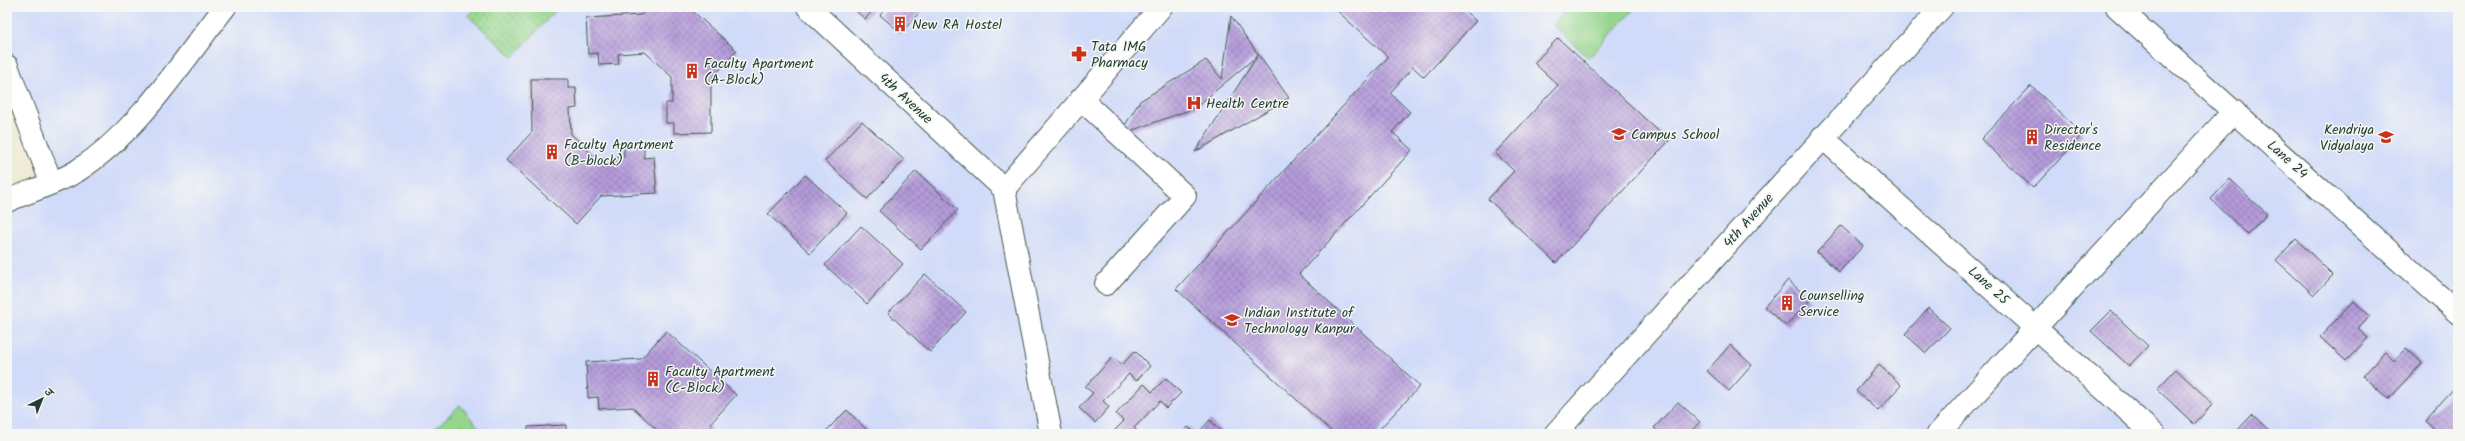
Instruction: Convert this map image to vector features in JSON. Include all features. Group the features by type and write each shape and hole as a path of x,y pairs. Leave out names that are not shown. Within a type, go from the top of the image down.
{"street":[{"path":"7,202 75,171 110,147 134,123 225,7"},
{"name":"4th Avenue","path":"808,7 1004,189"},
{"path":"1051,434 1004,189 1161,7"},
{"name":"4th Avenue","path":"1555,434 1822,137 1942,7"},
{"name":"Lane 24","path":"2117,7 2458,313"},
{"path":"7,66 51,182"},
{"path":"1081,99 1185,196 1106,284"},
{"path":"1938,434 2234,111"},
{"name":"Lane 25","path":"1822,137 2154,434"}],"shaded area":[{"name":"Indian Institute of Technology Kanpur","path":"7,7 2458,7 2458,434 7,434 7,205 51,182 7,75"}],"green space":[{"path":"477,7 559,7 513,57 468,16"},
{"path":"1569,7 1636,7 1589,58 1553,25"},
{"path":"460,405 484,434 429,434"}],"building":[{"name":"Faculty Apartment (A-Block)","path":"648,7 688,7 737,51 711,79 711,132 674,133 674,123 666,123 666,103 672,103 672,77 645,52 618,54 619,64 599,65 598,53 588,54 586,18 641,15"},
{"name":"New RA Hostel","path":"852,7 876,7 865,19"},
{"name":"New RA Hostel","path":"887,7 924,7 901,33 880,15"},
{"path":"1333,7 1460,7 1476,21 1424,77 1413,67 1390,93 1410,112 1392,132 1412,150 1299,274 1420,386 1375,434 1334,434 1176,289 1388,57"},
{"name":"Health Centre","path":"1231,16 1289,98 1195,152 1258,55 1195,108 1119,135 1140,101 1206,60 1222,79"},
{"path":"1558,38 1669,141 1556,263 1488,199 1514,171 1495,153 1558,85 1534,63"},
{"name":"Faculty Apartment (B-block)","path":"531,79 568,79 568,88 576,88 577,108 570,109 571,134 597,159 624,157 624,148 644,147 644,158 654,157 657,193 601,196 576,224 506,160 532,132"},
{"name":"Director's Residence","path":"2031,86 2083,134 2033,188 1981,139"},
{"path":"862,121 904,160 867,199 825,161"},
{"path":"916,171 958,210 921,249 879,211"},
{"path":"805,175 847,213 810,253 768,214"},
{"path":"2230,179 2267,214 2248,235 2211,199"},
{"path":"861,226 903,264 867,304 825,265"},
{"path":"1841,226 1863,246 1839,272 1817,252"},
{"path":"2296,239 2333,275 2314,295 2276,260"},
{"path":"925,274 966,312 930,352 888,313"},
{"name":"Counselling Service","path":"1788,280 1810,300 1786,326 1764,307"},
{"path":"2354,301 2370,316 2358,329 2368,338 2346,361 2320,337"},
{"path":"1928,308 1950,328 1926,353 1905,334"},
{"path":"2111,311 2148,346 2129,366 2091,331"},
{"name":"Faculty Apartment (C-Block)","path":"666,331 736,395 711,423 711,434 661,434 633,407 599,409 598,397 588,398 586,362 641,359"},
{"path":"1730,345 1752,365 1729,391 1707,371"},
{"path":"2406,348 2422,363 2388,399 2363,376 2385,352 2394,361"},
{"path":"1135,351 1150,366 1136,381 1129,374 1103,401 1109,407 1095,423 1079,408 1093,393 1085,387 1113,357 1122,365"},
{"path":"1879,365 1901,385 1878,411 1856,391"},
{"path":"2176,369 2213,404 2194,424 2157,389"},
{"path":"1166,378 1181,393 1166,408 1160,401 1134,428 1140,434 1111,434 1124,421 1116,414 1144,384 1152,392"},
{"path":"2458,384 2458,434 2440,434 2425,420"},
{"path":"1678,402 1700,422 1688,434 1661,434 1654,428"},
{"path":"847,410 871,434 823,434"},
{"path":"2252,415 2272,434 2234,434"},
{"path":"1210,420 1224,434 1197,434"},
{"path":"566,425 566,434 528,434 528,427"},
{"path":"1188,427 1196,434 1181,434"}],"place":[{"name":"New RA Hostel","path":"900,24"},
{"name":"Tata 1MG Pharmacy","path":"1079,54"},
{"name":"Faculty Apartment (A-Block)","path":"692,71"},
{"name":"Health Centre","path":"1194,103"},
{"name":"Campus School","path":"1619,134"},
{"name":"Director's Residence","path":"2032,137"},
{"name":"Kendriya Vidyalaya","path":"2386,137"},
{"name":"Faculty Apartment (B-block)","path":"552,152"},
{"name":"Counselling Service","path":"1787,303"},
{"name":"Indian Institute of Technology Kanpur","path":"1232,320"},
{"name":"Faculty Apartment (C-Block)","path":"653,379"}]}
